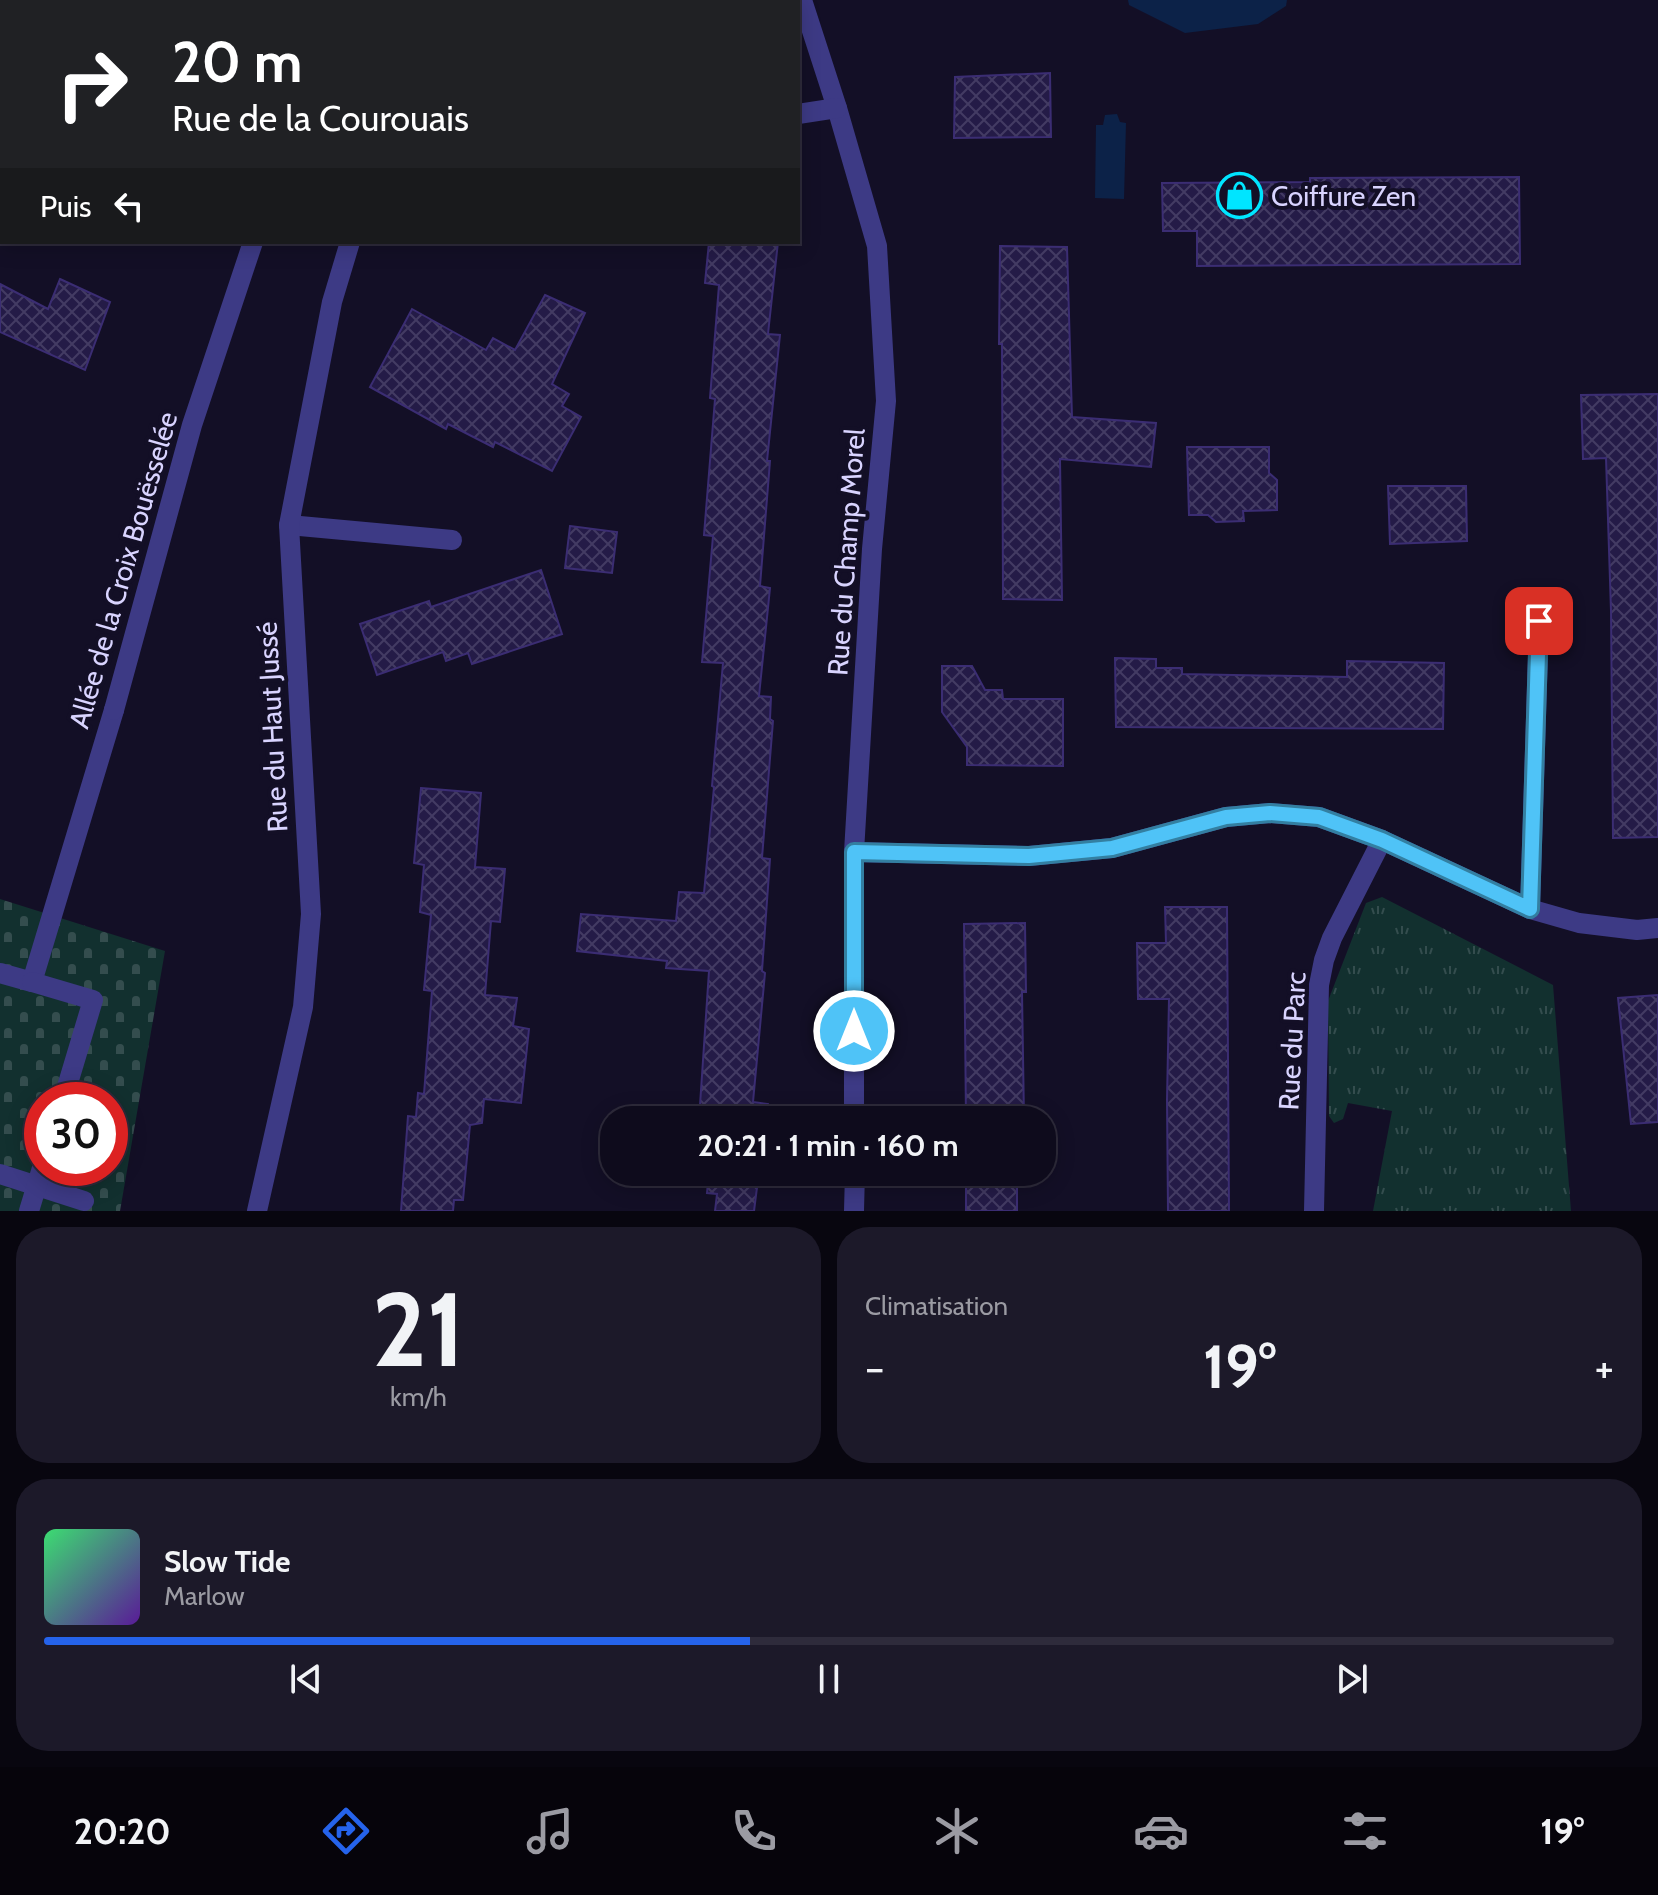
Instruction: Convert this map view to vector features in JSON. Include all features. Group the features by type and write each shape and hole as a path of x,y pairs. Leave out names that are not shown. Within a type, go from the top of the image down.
{"street":[{"name":"Rue du Champ Morel","path":"802,0 877,246 886,401 872,549 854,852 854,1106"},
{"path":"800,114 837,108"},
{"name":"Allée de la Croix Bouësselée","path":"32,982 114,710 192,425 252,244"},
{"name":"Rue du Haut Jussé","path":"257,1211 303,1007 311,914 289,525 332,302 349,244"},
{"path":"289,525 452,540"},
{"path":"1530,909 1539,621"},
{"path":"854,852 1029,856 1112,848 1226,817 1270,813 1319,817 1382,840 1530,909 1579,923 1637,930 1658,928"},
{"name":"Rue du Parc","path":"1314,1211 1321,972 1342,915 1382,840"},
{"path":"0,973 93,1000 68,1082"},
{"path":"0,1174 24,1176"},
{"path":"29,1211 36,1186"},
{"path":"56,1186 84,1201"},
{"path":"854,1211 855,1186"}],"green space":[{"path":"1382,897 1553,985 1571,1211 1373,1211 1392,1111 1348,1103 1343,1119 1334,1123 1329,1116 1328,1001 1366,903"},
{"path":"0,899 165,951 128,1165 128,1082 24,1082 24,1186 124,1186 120,1211 0,1211"}],"water":[{"path":"1128,0 1287,0 1286,6 1258,24 1185,33 1129,5"},
{"path":"1117,114 1120,122 1126,123 1124,199 1095,198 1096,125 1103,125 1105,115"}],"building":[{"path":"1050,73 1051,137 954,138 955,77"},
{"path":"1519,177 1520,264 1197,266 1197,231 1163,231 1162,183 1310,182 1310,178"},
{"path":"709,244 778,244 768,334 780,335 767,461 770,461 760,586 770,588 759,696 771,697 770,719 773,721 762,858 770,859 762,971 765,973 753,1102 768,1106 700,1106 709,971 666,968 667,961 577,951 581,914 676,921 679,892 704,893 723,663 702,662 713,536 704,535 715,399 710,398 719,285 705,283"},
{"path":"1000,246 1067,247 1072,417 1156,423 1151,467 1060,459 1062,600 1003,599"},
{"path":"60,279 110,302 85,370 0,332 0,284 48,309"},
{"path":"545,295 585,313 552,384 569,394 562,406 581,417 552,471 495,442 493,447 448,424 446,429 370,387 412,309 486,350 493,338 515,350"},
{"path":"1658,394 1658,837 1613,838 1606,458 1583,459 1581,395"},
{"path":"1187,447 1269,447 1269,473 1277,480 1277,510 1243,511 1244,521 1216,522 1208,515 1189,515"},
{"path":"1388,486 1466,486 1467,541 1390,544"},
{"path":"570,526 617,532 612,573 565,568"},
{"path":"541,570 562,634 472,664 468,653 446,661 443,652 377,675 360,624 429,601 431,607"},
{"path":"1115,658 1156,659 1156,668 1182,668 1182,674 1347,677 1347,661 1444,663 1443,729 1116,727"},
{"path":"942,666 972,666 985,690 1002,690 1003,699 1063,699 1063,766 967,765 967,747 942,712"},
{"path":"421,788 481,793 475,867 505,869 500,922 491,921 485,995 517,998 513,1026 529,1029 521,1103 484,1099 482,1123 470,1125 463,1200 454,1200 453,1211 401,1211 408,1116 416,1117 418,1093 424,1094 432,991 424,990 431,915 420,912 424,865 414,863"},
{"path":"1165,907 1227,907 1229,1211 1168,1211 1169,999 1138,999 1137,943 1166,943"},
{"path":"1025,923 1026,992 1022,992 1024,1106 966,1106 964,924"},
{"path":"1658,995 1658,1122 1631,1124 1618,998"},
{"path":"708,1186 757,1186 754,1211 715,1211 717,1194 707,1193"},
{"path":"966,1186 1017,1186 1017,1211 966,1211"}],"place":[{"name":"Coiffure Zen","path":"1240,196"}],"route":[{"path":"854,1031 854,852 1029,856 1112,848 1226,817 1270,813 1319,817 1382,840 1530,909 1539,621"}]}
